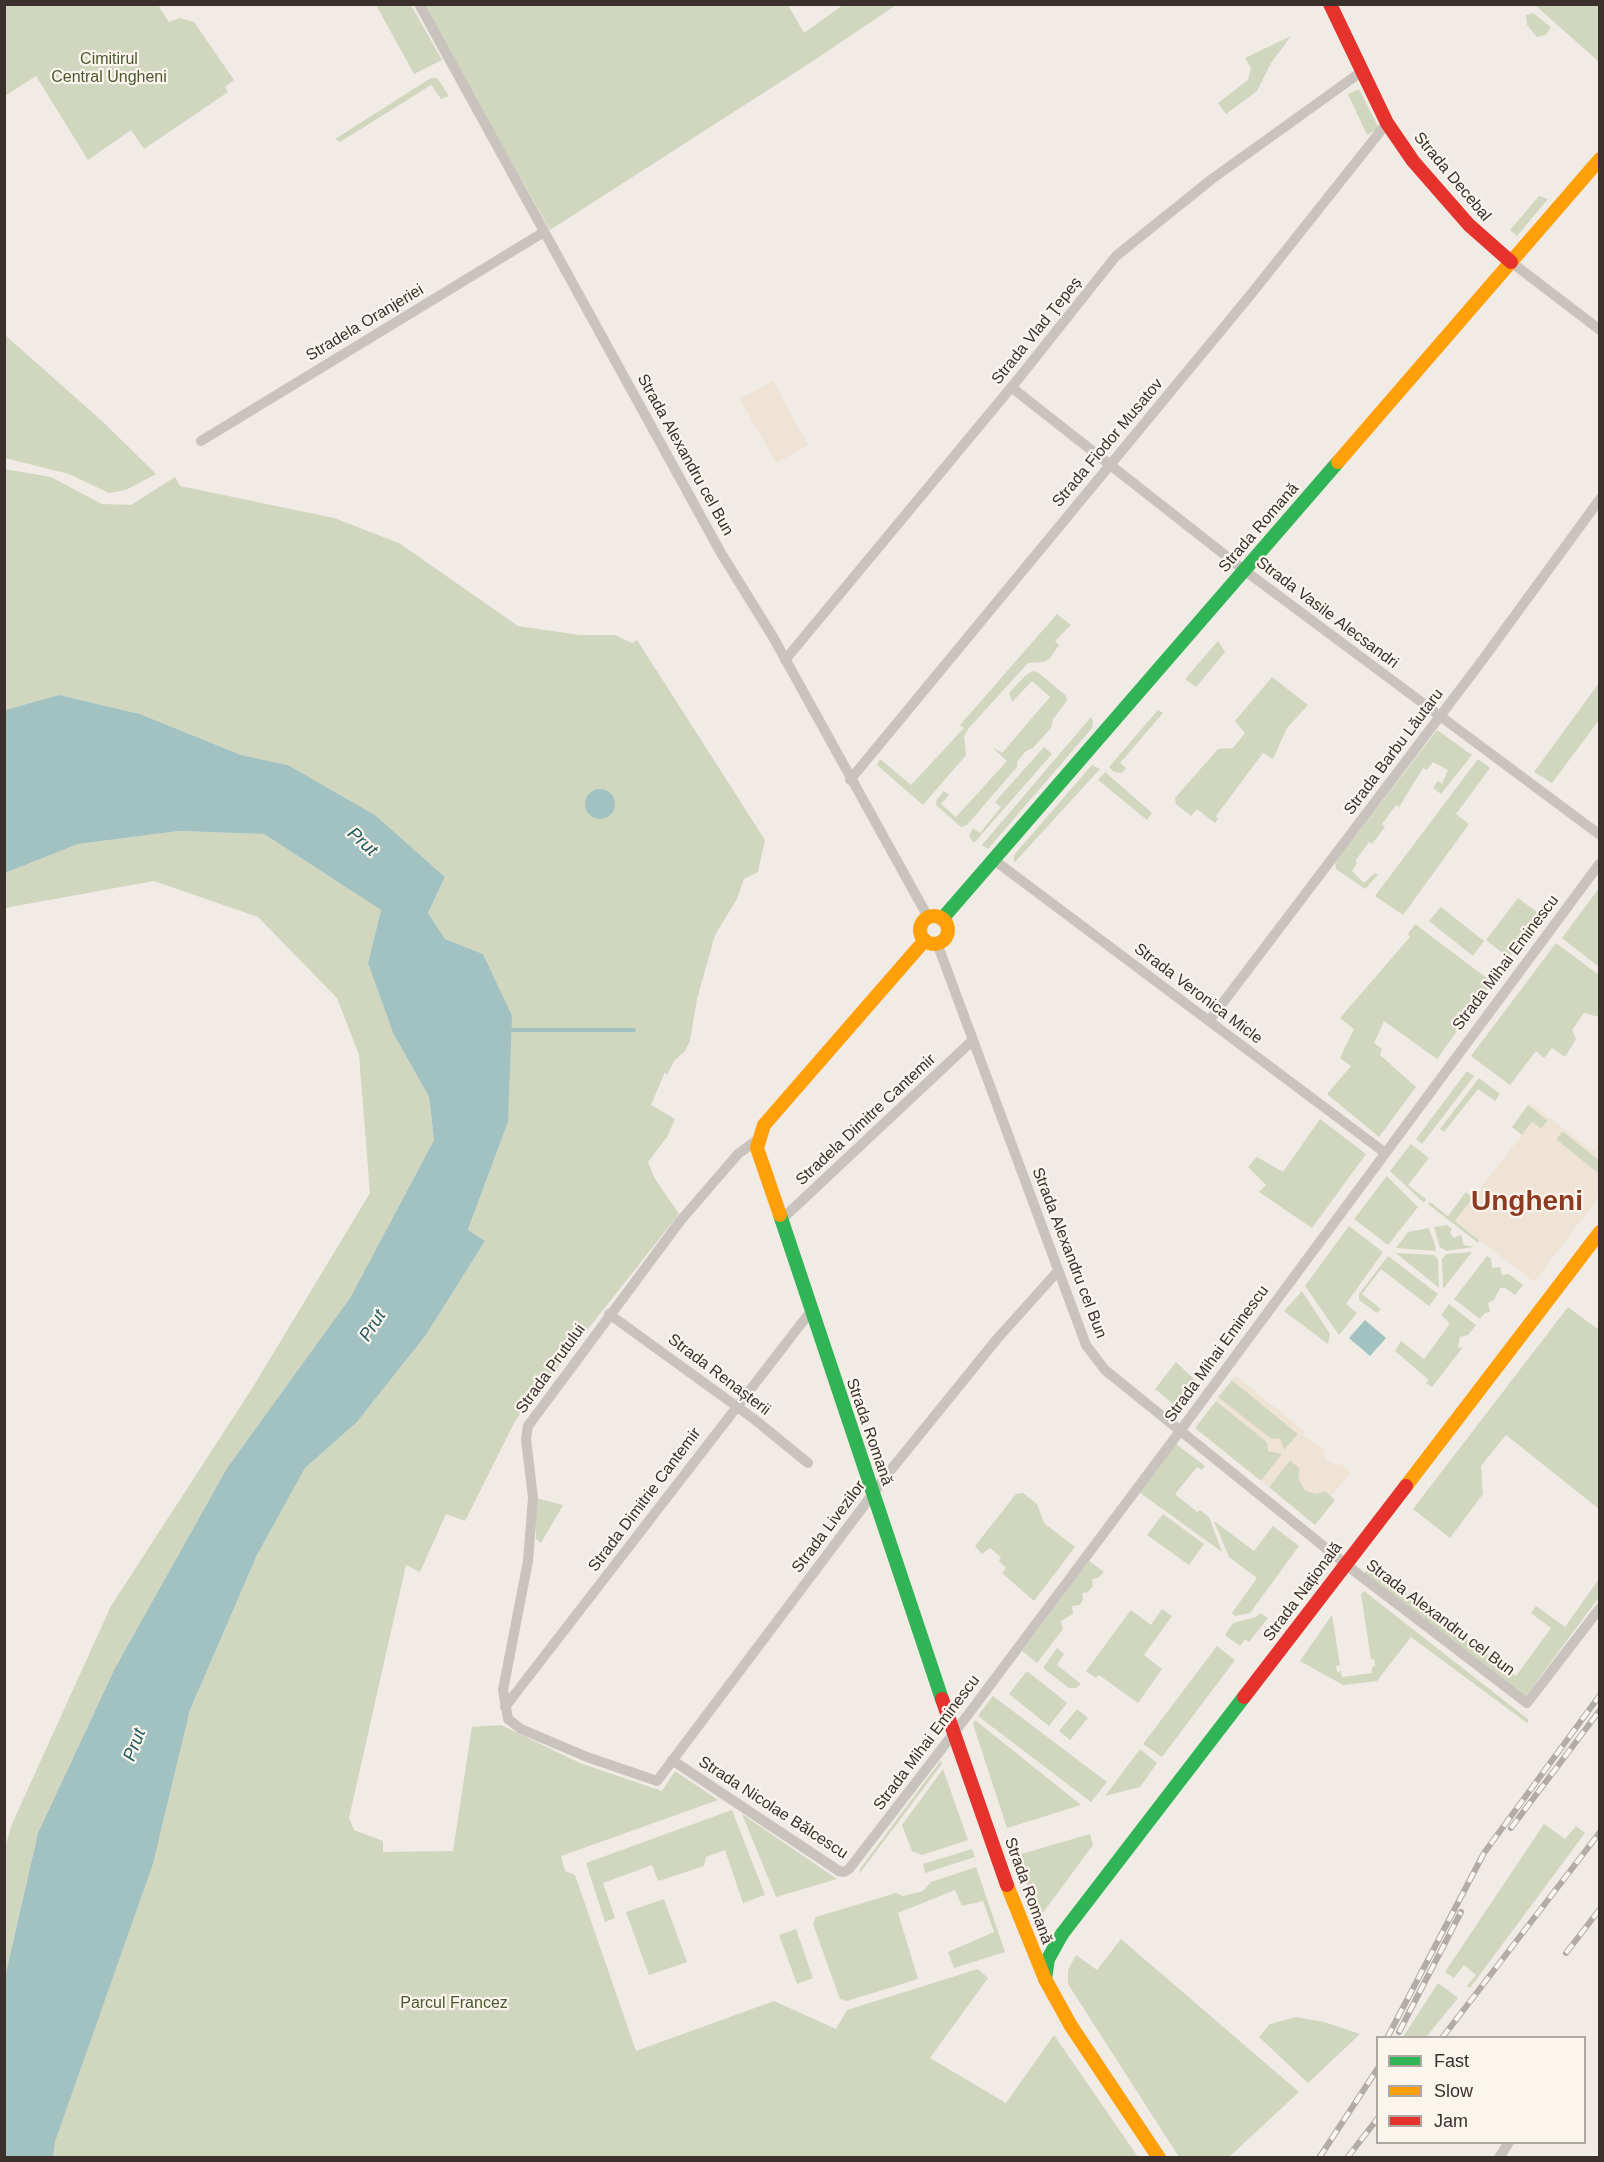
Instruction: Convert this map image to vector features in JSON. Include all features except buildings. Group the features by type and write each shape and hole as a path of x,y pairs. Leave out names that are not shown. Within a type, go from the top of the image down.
{"main road":[{"name":"Strada Decebal","path":"1330,4 1387,123 1444,199 1491,248 1510,262"},
{"name":"Strada Romană","path":"935,918 994,860 1599,159"},
{"path":"758,1140 764,1125 931,941 947,932 935,918 920,928 931,941"},
{"name":"Strada Romană","path":"758,1140 759,1160 1024,1932 1044,1979 1071,2026 1159,2157"},
{"name":"Strada Națională","path":"1044,1979 1048,1959 1062,1934 1599,1232"}],"street":[{"name":"Strada Alexandru cel Bun","path":"419,4 850,780 935,918"},
{"name":"Strada Vlad Ţepeș","path":"785,660 1011,387 1116,256 1212,179 1361,72"},
{"name":"Strada Fiodor Musatov","path":"850,780 1252,293 1387,123"},
{"name":"Stradela Oranjeriei","path":"201,441 544,232"},
{"name":"Strada Decebal","path":"1510,262 1599,330"},
{"name":"Strada Vasile Alecsandri","path":"1011,387 1244,570 1599,835"},
{"name":"Strada Barbu Lăutaru","path":"1209,1021 1440,716 1599,499"},
{"name":"Strada Veronica Micle","path":"994,860 1384,1152"},
{"name":"Strada Mihai Eminescu","path":"856,1861 1180,1431 1599,863"},
{"name":"Strada Alexandru cel Bun","path":"931,941 973,1040 1086,1345 1105,1370 1344,1564 1527,1703 1599,1608"},
{"name":"Stradela Dimitre Cantemir","path":"780,1221 973,1040"},
{"name":"Strada Prutului","path":"505,1707 505,1670 526,1575 530,1538 532,1480 526,1439 528,1426 681,1220 738,1154 758,1140"},
{"name":"Strada Livezilor","path":"505,1707 512,1725 587,1757 657,1781 873,1494 965,1376 1058,1271"},
{"name":"Strada Dimitrie Cantemir","path":"505,1707 811,1311"},
{"name":"Strada Renașterii","path":"609,1314 736,1406 808,1463"},
{"name":"Strada Nicolae Bălcescu","path":"672,1760 839,1871 844,1872 856,1861"},
{"path":"1499,2157 1508,2144"}],"green space":[{"name":"Cimitirul Central Ungheni","path":"5,4 162,5 159,7 169,22 179,18 194,22 234,80 225,87 228,92 144,149 131,130 88,160 36,76 5,96"},
{"path":"376,5 411,5 442,60 414,74"},
{"path":"423,5 788,5 804,33 843,5 896,5 550,230"},
{"path":"1535,5 1599,5 1599,62"},
{"path":"1533,13 1551,27 1546,35 1537,37 1527,25 1526,15"},
{"path":"1291,36 1271,63 1257,91 1226,114 1218,103 1248,80 1251,68 1245,58"},
{"path":"431,78 437,78 449,96 441,99 431,85 340,142 335,139"},
{"path":"1359,89 1379,128 1367,135 1348,94"},
{"path":"1539,196 1548,199 1517,236 1510,230"},
{"path":"5,335 103,422 156,474 126,490 109,493 69,474 5,458"},
{"name":"Parcul Francez","path":"4,469 51,477 102,504 131,505 175,477 180,486 334,518 399,543 518,626 580,635 615,635 632,643 637,640 765,840 758,872 744,879 737,899 715,935 697,999 690,1041 685,1051 674,1061 667,1075 665,1072 651,1105 675,1119 667,1137 648,1162 655,1179 679,1214 515,1421 465,1521 446,1514 420,1572 406,1565 349,1818 354,1830 383,1841 383,1852 453,1851 472,1727 501,1725 580,1763 662,1791 675,1771 718,1800 561,1856 565,1871 575,1875 636,2051 774,2001 836,2029 847,2010 978,1969 988,1978 930,2058 1006,2103 1054,2035 1138,2157 53,2157 55,2142 153,1864 190,1710 257,1555 305,1468 357,1422 426,1335 485,1241 468,1231 508,1122 483,954 445,939 428,913 445,877 375,815 288,765 241,755 140,714 59,695 5,710"},
{"path":"1057,614 1071,625 1055,641 1059,645 1050,658 1044,662 1028,663 969,728 964,736 966,755 923,805 877,765 880,759 911,785 964,728 960,725"},
{"path":"1218,641 1225,652 1196,687 1185,679"},
{"path":"1033,671 1039,673 1066,696 1067,701 1053,719 1051,728 1033,748 1026,751 1017,762 1017,767 967,825 961,827 936,805 937,799 944,791 949,795 941,804 956,817 1007,761 992,747 1002,753 1050,697 1032,681 1012,702 1009,693"},
{"path":"1272,677 1308,705 1287,728 1273,759 1263,753 1216,816 1218,819 1215,823 1197,809 1191,816 1176,804 1175,798 1218,749 1233,748 1245,733 1235,721"},
{"path":"1599,683 1599,720 1552,783 1534,772"},
{"path":"1158,710 1163,713 1120,763 1126,768 1122,773 1114,772 1109,767"},
{"path":"1091,717 1092,728 988,849 982,845"},
{"path":"1437,730 1472,755 1441,794 1433,788 1438,781 1442,784 1448,770 1433,762 1427,770 1423,768 1399,807 1396,805 1382,824 1385,827 1372,844 1369,842 1355,861 1357,863 1352,871 1364,883 1375,873 1378,875 1365,889 1336,869 1335,863"},
{"path":"1044,747 1052,754 974,843 969,836 973,828 980,833 1001,807 995,802"},
{"path":"1478,759 1490,768 1456,814 1469,824 1403,915 1375,896"},
{"path":"1092,765 1100,769 1014,863 1014,855"},
{"path":"1105,772 1152,813 1147,820 1098,780"},
{"path":"179,831 264,834 381,910 368,963 393,1033 429,1097 434,1140 350,1298 227,1468 115,1668 38,1833 5,1977 5,1847 12,1824 111,1606 253,1387 370,1193 359,1055 337,998 258,917 154,881 5,908 5,873 78,844"},
{"path":"1599,888 1599,967 1562,938"},
{"path":"1518,898 1541,915 1509,958 1486,940"},
{"path":"1441,907 1484,941 1473,956 1429,921"},
{"path":"1415,924 1492,982 1437,1059 1384,1021 1374,1043 1382,1049 1380,1055 1416,1087 1379,1137 1327,1094 1351,1066 1340,1058 1354,1029 1340,1018 1410,937 1408,934"},
{"path":"1556,943 1599,975 1599,1017 1584,1013 1572,1030 1576,1039 1565,1057 1552,1048 1544,1058 1536,1051 1510,1085 1471,1056"},
{"path":"1467,1071 1474,1076 1422,1144 1416,1139"},
{"path":"1479,1078 1500,1094 1495,1101 1478,1089 1444,1132 1440,1129"},
{"path":"1528,1105 1548,1120 1541,1129 1532,1122 1522,1135 1512,1127"},
{"path":"1320,1119 1366,1154 1312,1228 1259,1192 1266,1185 1248,1167 1257,1157 1283,1172"},
{"path":"1562,1131 1599,1160 1599,1174 1556,1140"},
{"path":"1411,1144 1429,1158 1408,1185 1426,1199 1424,1203 1390,1171"},
{"path":"1387,1176 1418,1207 1388,1245 1354,1219"},
{"path":"1466,1192 1473,1198 1455,1221 1479,1240 1478,1243 1428,1204 1430,1202 1448,1216"},
{"path":"1447,1225 1452,1229 1450,1233 1454,1238 1461,1235 1464,1245 1474,1247 1446,1251 1440,1247 1434,1227"},
{"path":"1349,1226 1383,1252 1346,1304 1357,1313 1339,1335 1305,1286"},
{"path":"1429,1228 1435,1251 1396,1248 1408,1232"},
{"path":"1472,1252 1443,1289 1442,1259 1446,1254"},
{"path":"1396,1253 1434,1255 1438,1259 1439,1288"},
{"path":"1388,1256 1438,1294 1429,1306 1381,1269 1362,1294 1381,1309 1377,1313 1359,1300 1359,1294"},
{"path":"1487,1256 1491,1259 1492,1268 1500,1267 1502,1275 1509,1274 1523,1285 1515,1295 1505,1288 1500,1288 1494,1300 1488,1303 1490,1312 1485,1313 1480,1319 1454,1299"},
{"path":"1302,1291 1330,1334 1328,1344 1284,1311"},
{"path":"1449,1304 1476,1325 1468,1335 1460,1337 1458,1348 1463,1347 1432,1387 1426,1383 1429,1380 1395,1351 1401,1341 1424,1359 1449,1325 1441,1315"},
{"path":"1568,1307 1599,1330 1599,1509 1506,1435 1481,1466 1483,1494 1450,1538 1413,1509"},
{"path":"1176,1362 1198,1383 1178,1408 1155,1389"},
{"path":"1232,1380 1298,1434 1284,1451 1218,1397"},
{"path":"1216,1401 1282,1454 1261,1481 1195,1428"},
{"path":"1176,1444 1205,1466 1202,1470 1197,1467 1175,1494 1197,1512 1200,1510 1209,1517 1222,1552 1139,1492"},
{"path":"1290,1460 1300,1469 1298,1478 1305,1490 1315,1494 1325,1491 1335,1500 1315,1525 1269,1487"},
{"path":"1023,1493 1037,1504 1044,1523 1075,1547 1034,1601 1002,1573 1006,1568 999,1561 1001,1557 990,1548 982,1554 975,1546 1016,1494"},
{"path":"536,1498 563,1505 541,1543 536,1539"},
{"path":"1163,1514 1204,1544 1189,1565 1147,1535"},
{"path":"1214,1521 1254,1551 1273,1526 1299,1546 1250,1613 1235,1616 1232,1613 1257,1578 1229,1557"},
{"path":"1089,1561 1104,1572 1098,1578 1092,1579 1093,1586 1088,1592 1082,1593 1083,1599 1080,1605 1072,1606 1073,1614 1061,1621 1063,1629 1037,1663 1022,1651"},
{"path":"1373,1563 1374,1569 1516,1676 1551,1628 1531,1613 1536,1606 1565,1627 1599,1579 1599,1597 1526,1696 1364,1574"},
{"path":"1364,1591 1529,1720 1527,1723 1411,1637 1377,1681 1343,1685 1300,1661 1332,1615 1340,1665 1336,1666 1337,1672 1341,1671 1342,1677 1372,1673 1372,1667 1375,1666 1374,1659 1371,1660 1361,1594"},
{"path":"1162,1609 1172,1616 1144,1655 1162,1669 1138,1703 1099,1675 1096,1678 1086,1671 1131,1610 1151,1625"},
{"path":"1260,1613 1268,1618 1249,1642 1245,1639 1240,1646 1225,1635 1233,1623 1256,1617"},
{"path":"1217,1646 1235,1660 1162,1757 1143,1744"},
{"path":"1057,1648 1064,1654 1057,1665 1081,1684 1076,1688 1069,1688 1043,1668"},
{"path":"1027,1671 1067,1703 1049,1726 1009,1694"},
{"path":"993,1696 1107,1782 1091,1802 978,1716"},
{"path":"1077,1709 1088,1718 1070,1740 1059,1731"},
{"path":"975,1720 1081,1805 1007,1828 973,1724"},
{"path":"1140,1749 1157,1763 1140,1787 1105,1796"},
{"path":"941,1760 942,1764 859,1874 860,1869"},
{"path":"943,1769 968,1840 922,1855 912,1851 902,1825"},
{"path":"732,1810 765,1895 743,1903 725,1850 706,1857 704,1866 658,1881 652,1865 603,1883 615,1918 605,1922 586,1863"},
{"path":"742,1814 837,1879 776,1897"},
{"path":"1544,1824 1565,1839 1576,1826 1585,1833 1470,1988 1467,1986 1476,1975 1464,1965 1454,1978 1445,1972"},
{"path":"1090,1834 1093,1845 1042,1914 1037,1914 1018,1855"},
{"path":"972,1849 975,1857 925,1873 923,1864"},
{"path":"976,1867 1005,1952 954,1968 948,1952 994,1932 983,1901 962,1906 955,1890 898,1913 918,1979 847,2001 840,1999 813,1924 816,1917 896,1893 903,1896 923,1891 931,1882"},
{"path":"664,1899 687,1962 649,1975 626,1912"},
{"path":"796,1929 813,1978 797,1984 779,1935"},
{"path":"1121,1939 1299,2092 1229,2157 1179,2157 1068,1984 1068,1970 1076,1955 1097,1970"},
{"path":"1438,1983 1458,1998 1427,2036 1404,2036"},
{"path":"1296,2017 1324,2022 1360,2034 1308,2083 1259,2037 1270,2024"}],"shaded area":[{"path":"773,381 808,445 776,463 740,399"},
{"path":"1530,1103 1593,1151 1600,1143 1596,1153 1599,1160 1563,1131 1556,1139 1599,1174 1599,1197 1534,1282 1455,1221 1532,1122 1541,1129 1548,1121 1528,1105"},
{"path":"1236,1376 1305,1432 1303,1435 1325,1450 1324,1455 1329,1462 1338,1465 1340,1463 1351,1472 1331,1496 1325,1491 1315,1494 1305,1490 1298,1478 1300,1469 1290,1460 1269,1487 1261,1481 1282,1454 1268,1451 1267,1442 1216,1401 1218,1397 1270,1438 1280,1439 1284,1450 1298,1434 1232,1380"}],"water":[{"name":"Prut","path":"59,695 140,714 241,755 288,765 375,815 445,877 428,913 445,939 483,954 512,1016 508,1122 468,1230 485,1241 426,1335 357,1422 305,1468 257,1555 190,1710 153,1864 55,2142 53,2157 5,2158 5,1977 38,1833 115,1668 227,1468 350,1298 434,1140 429,1097 393,1033 368,963 381,910 264,834 179,831 78,844 5,873 5,710"},
{"path":"600,789 611,793 615,804 611,815 600,819 589,815 585,804 589,793"},
{"path":"1365,1320 1386,1338 1370,1356 1349,1338"}],"waterway":[{"path":"508,1030 634,1030"}],"railway":[{"path":"1388,2036 1484,1853 1600,1695"},
{"path":"1511,1828 1600,1710"},
{"path":"1444,2036 1600,1832"},
{"path":"1566,1953 1600,1909"},
{"path":"1399,2032 1461,1912"},
{"path":"1319,2158 1376,2071"},
{"path":"1347,2158 1376,2121"}],"traffic: fast":[{"path":"942,919 1338,462"},
{"path":"780,1215 942,1699"},
{"path":"1045,1979 1048,1959 1062,1934 1244,1697"}],"traffic: slow":[{"path":"1338,462 1600,159"},
{"path":"934,916 944,920 948,930 944,940 934,944 924,940 920,930 924,920 934,916"},
{"path":"780,1215 757,1148 764,1125 925,940"},
{"path":"1406,1486 1600,1232"},
{"path":"1007,1885 1045,1979 1071,2026 1159,2158"}],"traffic: jam":[{"path":"1330,4 1387,123 1413,161 1469,225 1511,262"},
{"path":"1244,1697 1406,1486"},
{"path":"942,1699 1007,1885"}],"district":[{"name":"Ungheni","path":"1527,1202"}]}
